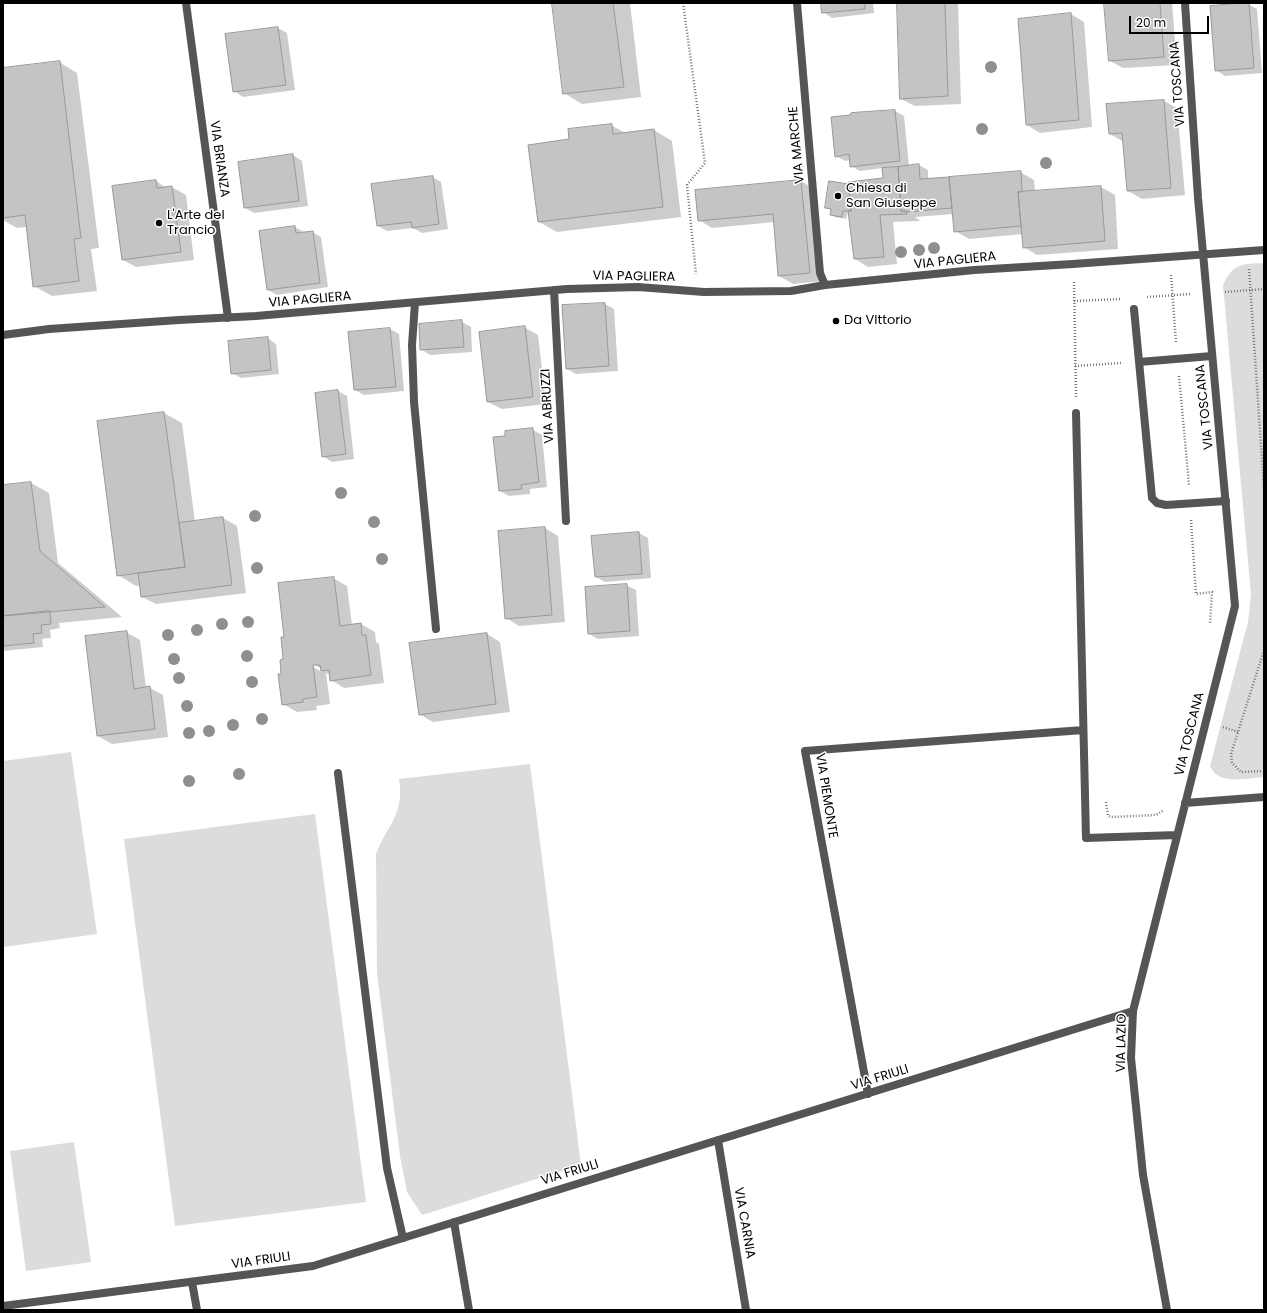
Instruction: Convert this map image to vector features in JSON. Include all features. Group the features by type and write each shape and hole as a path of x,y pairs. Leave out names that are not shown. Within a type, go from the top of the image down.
{"street":[{"name":"VIA BRIANZA","path":"186,3 228,318"},
{"name":"VIA MARCHE","path":"797,3 820,273 825,285"},
{"name":"VIA TOSCANA","path":"1184,803 1235,606 1198,198 1185,3"},
{"name":"VIA PAGLIERA","path":"3,335 163,321 228,318 415,303 554,290 638,287 704,292 772,292 825,285 974,270 1264,250"},
{"name":"VIA ABRUZZI","path":"554,290 566,521"},
{"path":"415,303 412,345 414,402 436,629"},
{"path":"1134,309 1152,498 1157,504 1166,505 1226,501"},
{"path":"1139,362 1212,356"},
{"path":"1076,413 1086,838 1177,835"},
{"name":"VIA PIEMONTE","path":"868,1094 804,751 1083,730"},
{"path":"338,773 387,1168 402,1238"},
{"path":"1184,803 1264,797"},
{"name":"VIA LAZIO","path":"1167,1310 1142,1159 1131,1058 1133,1011 1184,803"},
{"name":"VIA FRIULI","path":"3,1306 313,1266 1133,1011"},
{"name":"VIA CARNIA","path":"718,1140 746,1310"},
{"path":"454,1222 469,1310"},
{"path":"192,1282 197,1310"}],"path":[{"path":"683,3 705,163 687,185 697,278"},
{"path":"1247,251 1260,414 1264,489"},
{"path":"1169,256 1196,594 1212,592 1209,629"},
{"path":"1073,264 1076,413"},
{"path":"1075,366 1139,362"},
{"path":"1260,414 1264,413"},
{"path":"1264,650 1231,754 1232,763 1235,769 1241,772 1264,771"},
{"path":"1221,727 1238,732"},
{"path":"1106,802 1108,816 1113,817 1156,815 1163,811 1166,806"}],"shaded area":[{"path":"1264,263 1264,777 1226,779 1214,772 1210,766 1248,622 1251,594 1223,285 1231,272 1239,266"},
{"path":"71,752 97,934 3,947 3,761"},
{"path":"530,764 581,1165 422,1215 407,1192 400,1156 377,973 376,854 397,810 400,791 399,779"},
{"path":"315,814 366,1202 175,1226 124,839"},
{"path":"74,1142 91,1262 26,1271 10,1151"}],"building":[{"path":"552,3 613,3 624,87 563,94"},
{"path":"821,3 865,3 865,9 822,13"},
{"path":"897,3 945,3 948,96 900,99"},
{"path":"1104,3 1160,3 1164,57 1109,61"},
{"path":"1249,3 1254,68 1215,71 1210,6"},
{"path":"1071,13 1079,120 1026,125 1018,19"},
{"path":"278,27 286,85 233,92 225,34"},
{"path":"60,61 81,238 74,239 79,281 33,287 25,215 3,218 3,68"},
{"path":"1164,100 1171,188 1127,191 1122,133 1109,134 1106,104"},
{"path":"895,110 900,161 850,167 849,154 835,157 831,117 850,115 851,113"},
{"path":"612,124 613,134 654,129 663,207 538,222 528,145 569,139 568,129"},
{"path":"293,154 299,201 244,208 238,162"},
{"path":"919,164 920,179 949,177 952,208 907,212 901,211 898,167"},
{"path":"898,167 901,211 907,211 907,214 880,215 884,257 854,259 848,211 851,211 848,182 883,178 882,168"},
{"path":"1021,171 1022,192 1018,192 1021,226 954,232 949,177"},
{"path":"433,176 439,224 412,228 411,222 377,226 371,184"},
{"path":"156,180 157,188 172,186 181,252 122,260 112,186"},
{"path":"801,180 810,273 778,276 773,214 698,221 695,190"},
{"name":"Chiesa di San Giuseppe","path":"829,181 849,184 851,211 843,211 842,217 830,215 831,209 825,208"},
{"path":"1101,186 1105,241 1023,248 1018,192"},
{"path":"295,226 296,233 313,231 320,283 267,290 259,231"},
{"path":"605,303 609,366 566,369 562,305"},
{"path":"462,320 464,347 420,350 419,324"},
{"path":"525,326 533,397 487,402 479,332"},
{"path":"390,328 396,387 354,390 348,332"},
{"path":"268,337 271,370 231,374 228,341"},
{"path":"338,390 346,454 322,457 315,393"},
{"path":"164,412 185,567 117,576 97,421"},
{"path":"533,428 539,482 521,485 522,489 499,491 493,437 505,436 505,431"},
{"path":"31,482 40,551 105,607 3,616 3,485"},
{"path":"223,517 232,585 141,597 138,573 185,567 179,523"},
{"path":"545,527 552,615 505,619 498,531"},
{"path":"639,532 642,574 595,577 591,536"},
{"path":"334,577 340,626 361,623 362,635 366,635 371,675 330,681 329,670 321,671 320,665 313,665 317,697 303,699 303,702 282,705 278,674 281,674 280,660 283,659 281,637 284,637 278,583"},
{"path":"627,584 630,631 588,634 585,587"},
{"path":"50,611 51,624 41,625 42,633 33,634 34,643 3,646 3,616"},
{"path":"127,631 134,689 150,686 155,729 97,736 85,636"},
{"path":"487,633 496,704 419,715 409,643"}],"place":[{"name":"Chiesa di San Giuseppe","path":"838,196"},
{"name":"L'Arte del Trancio","path":"159,223"},
{"name":"Da VIttorio","path":"836,321"}]}
